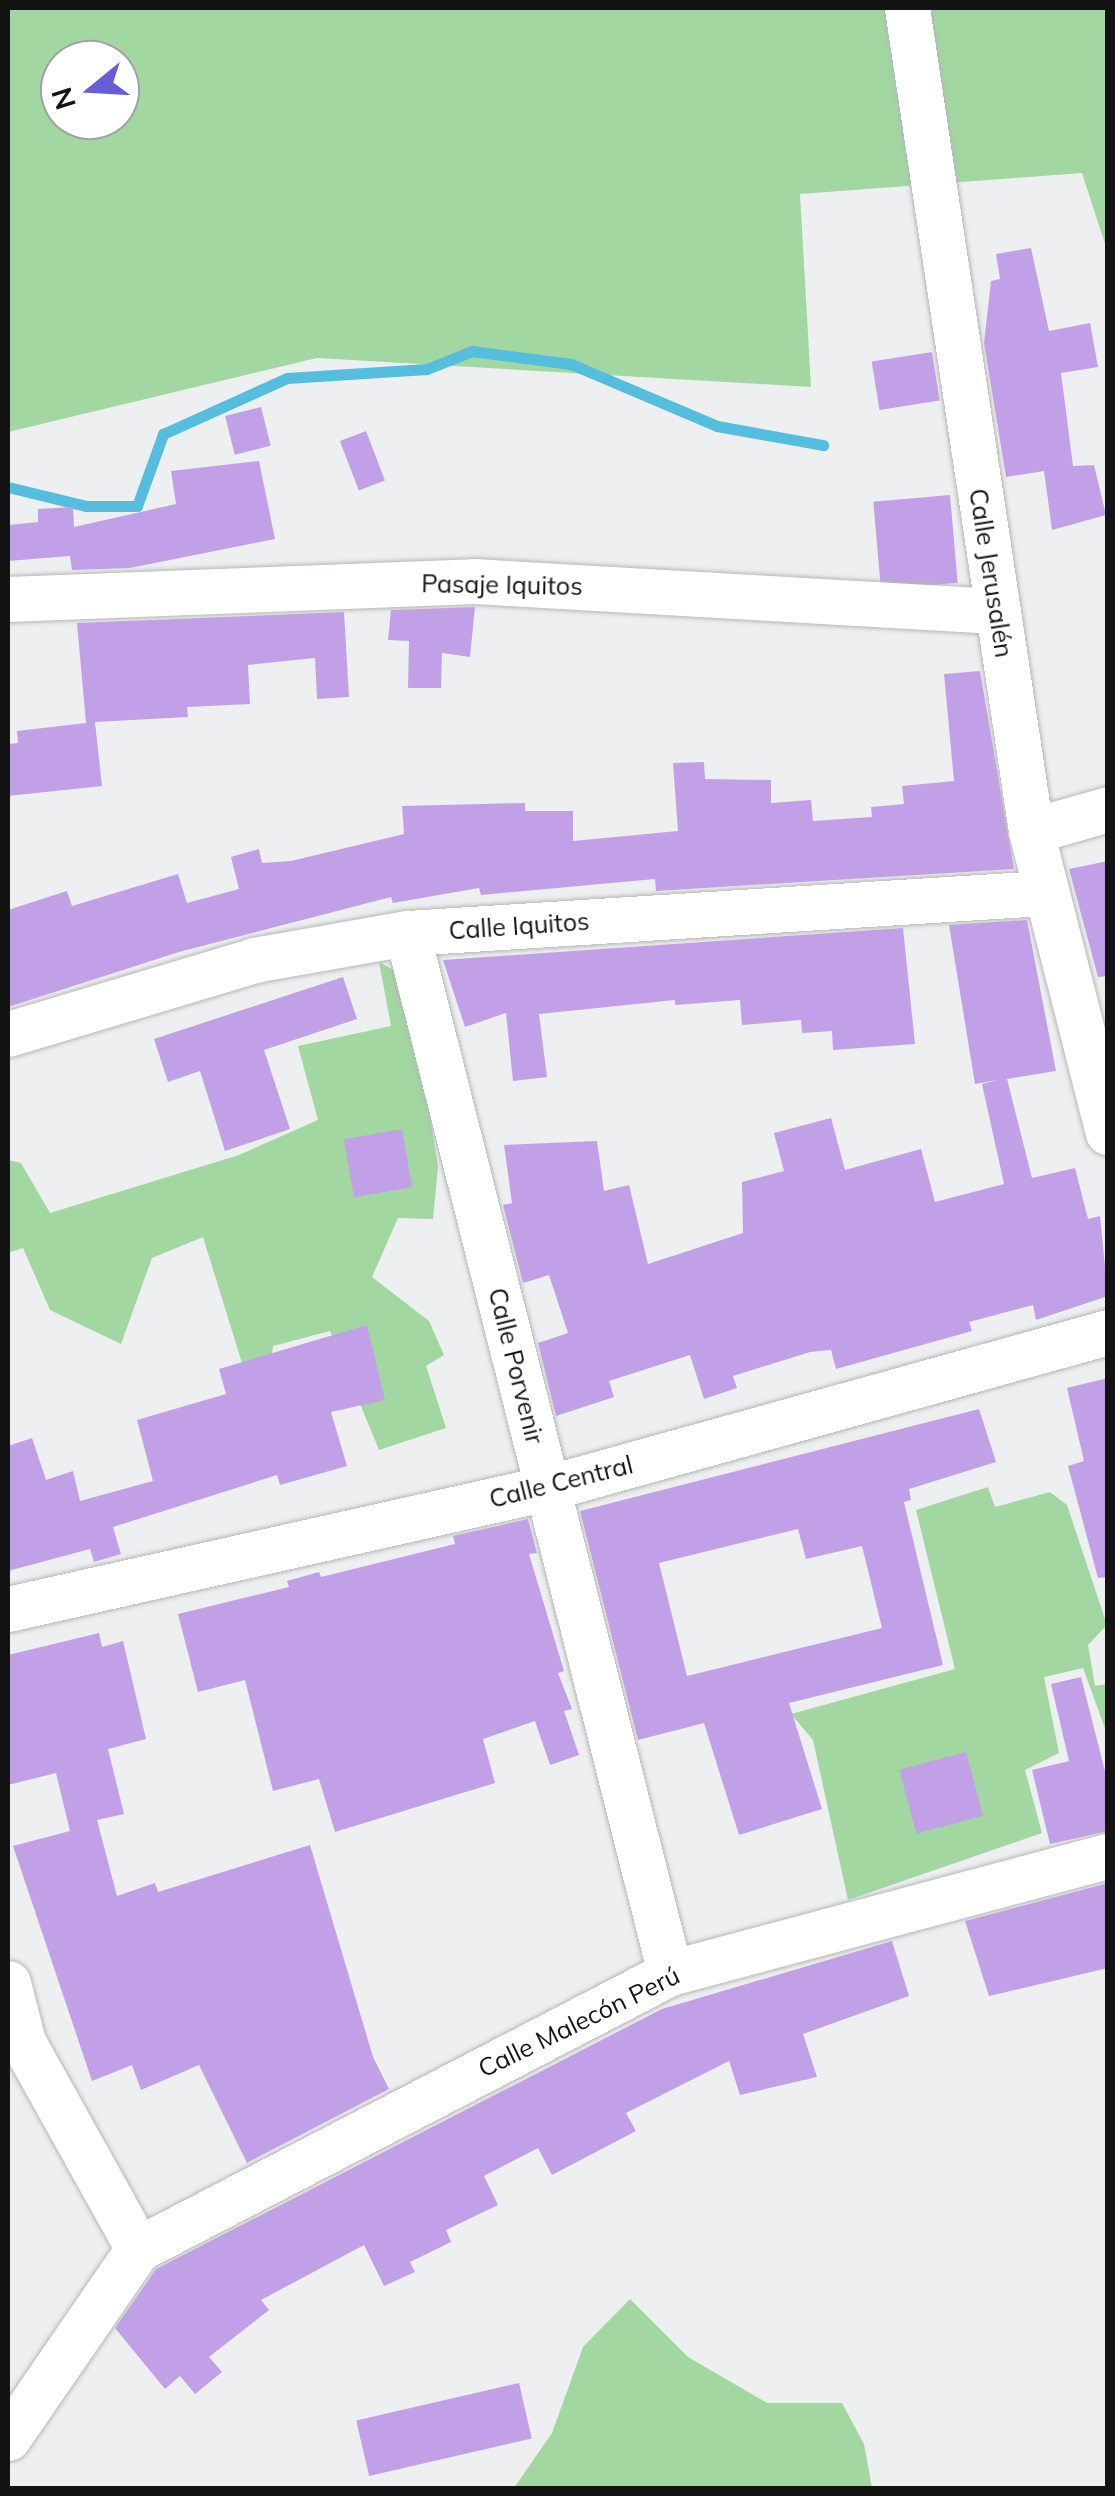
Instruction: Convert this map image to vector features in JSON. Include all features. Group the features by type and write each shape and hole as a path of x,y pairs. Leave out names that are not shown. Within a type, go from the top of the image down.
{"street":[{"name":"Calle Jerusalén","path":"907,8 1031,830 1043,893 1108,1132"},
{"name":"Pasaje Iquitos","path":"8,599 474,580 996,611"},
{"path":"1031,830 1108,809"},
{"name":"Calle Iquitos","path":"8,1034 254,960 407,933 1043,893"},
{"name":"Calle Porvenir","path":"407,933 670,1973"},
{"name":"Calle Central","path":"8,1609 547,1488 1108,1332"},
{"name":"Calle Malecón Perú","path":"138,2249 670,1973 1108,1856"},
{"path":"8,1983 22,2042 138,2249 8,2438"}],"green space":[{"path":"8,8 1107,8 1107,250 1082,173 800,194 811,387 317,358 8,432"},
{"path":"379,962 408,978 438,1167 433,1219 398,1218 372,1277 429,1321 444,1355 426,1366 446,1428 379,1450 330,1331 273,1346 270,1369 246,1376 203,1237 152,1258 121,1344 50,1310 23,1248 8,1253 8,1160 21,1163 50,1213 239,1155 318,1120 298,1046 391,1026"},
{"path":"988,1487 995,1507 1050,1492 1067,1505 1107,1625 1088,1645 1095,1686 1107,1684 1107,1734 1083,1668 1044,1677 1059,1753 1025,1770 1042,1833 848,1900 813,1740 791,1714 955,1669 916,1510"},
{"path":"630,2299 688,2357 767,2403 842,2403 864,2444 872,2488 514,2488 552,2433 583,2347"}],"building":[{"path":"1031,248 1049,331 1090,323 1098,367 1061,373 1073,466 1094,465 1106,515 1052,530 1044,471 1006,477 984,343 991,281 1000,279 996,254"},
{"path":"932,352 940,400 879,410 872,362"},
{"path":"261,407 271,446 235,455 225,416"},
{"path":"366,431 385,480 359,491 340,441"},
{"path":"259,461 275,539 130,568 72,570 70,556 8,561 8,525 38,522 38,509 73,507 74,527 176,504 171,471"},
{"path":"950,495 958,583 881,589 873,502"},
{"path":"475,607 470,657 442,653 441,688 408,688 409,641 388,640 391,610"},
{"path":"344,612 349,697 317,699 315,658 248,665 250,704 187,707 188,717 95,722 102,786 8,796 8,744 18,743 17,731 86,723 77,623"},
{"path":"980,671 1014,869 656,891 655,879 481,895 479,888 393,903 391,897 179,952 8,1007 8,910 67,891 72,906 178,874 187,903 239,889 231,857 259,849 262,863 291,861 404,834 402,806 525,803 525,811 573,811 573,841 678,831 673,763 704,762 705,779 771,780 771,803 811,800 813,821 872,817 871,807 904,804 902,786 954,781 944,674"},
{"path":"1108,861 1108,976 1098,977 1069,869"},
{"path":"1027,920 1056,1071 1007,1079 1032,1178 1075,1168 1088,1219 1100,1216 1108,1296 1036,1320 1033,1305 969,1322 972,1331 836,1369 831,1350 810,1352 733,1376 737,1388 704,1399 690,1355 609,1381 614,1397 556,1416 538,1343 568,1333 549,1275 523,1283 503,1205 512,1203 504,1145 597,1141 604,1191 629,1185 648,1264 743,1233 742,1182 784,1171 774,1133 831,1118 845,1170 921,1149 935,1202 1004,1184 982,1084 997,1080 975,1084 949,925"},
{"path":"903,928 915,1044 833,1050 832,1031 802,1033 801,1020 742,1025 740,1000 675,1005 675,1000 539,1014 547,1077 513,1081 506,1013 465,1027 443,960"},
{"path":"343,977 357,1019 264,1050 290,1129 225,1151 200,1071 168,1082 154,1039"},
{"path":"402,1129 412,1187 354,1197 344,1139"},
{"path":"367,1325 385,1400 331,1412 347,1466 280,1485 277,1475 113,1527 121,1554 94,1562 90,1549 8,1571 8,1446 32,1438 46,1480 73,1471 80,1501 153,1481 137,1420 226,1394 219,1369"},
{"path":"1108,1378 1108,1577 1098,1578 1068,1466 1084,1461 1067,1388"},
{"path":"979,1409 996,1462 909,1489 911,1500 904,1502 943,1665 789,1703 822,1809 739,1835 704,1723 638,1740 580,1511","holes":["798,1529 806,1559 862,1546 882,1628 687,1676 659,1563"]},
{"path":"528,1519 537,1553 529,1554 564,1671 558,1673 572,1709 564,1711 579,1755 550,1765 535,1721 483,1739 495,1783 335,1832 319,1779 273,1791 245,1680 198,1692 178,1614 289,1587 287,1581 319,1572 321,1577 455,1544 453,1536"},
{"path":"99,1633 102,1647 123,1641 146,1739 108,1749 124,1814 97,1820 117,1896 155,1883 158,1892 310,1845 373,2057 389,2089 247,2163 199,2065 141,2090 132,2065 92,2081 13,1846 70,1831 56,1773 8,1785 8,1655"},
{"path":"1081,1677 1108,1783 1108,1831 1050,1844 1032,1770 1069,1761 1051,1684"},
{"path":"966,1752 983,1816 916,1834 899,1770"},
{"path":"1108,1883 1108,1968 989,1996 965,1921"},
{"path":"892,1941 909,1996 803,2034 817,2077 740,2095 729,2061 626,2113 636,2131 552,2175 538,2148 484,2176 498,2205 446,2230 451,2242 410,2262 415,2272 384,2286 364,2245 261,2300 269,2310 209,2357 222,2372 195,2394 180,2376 165,2389 115,2328 156,2269 662,2009"},
{"path":"519,2383 532,2439 369,2476 356,2421"}],"waterway":[{"path":"8,487 86,506 137,506 163,434 287,378 427,369 472,351 571,364 717,426 823,445"}]}
